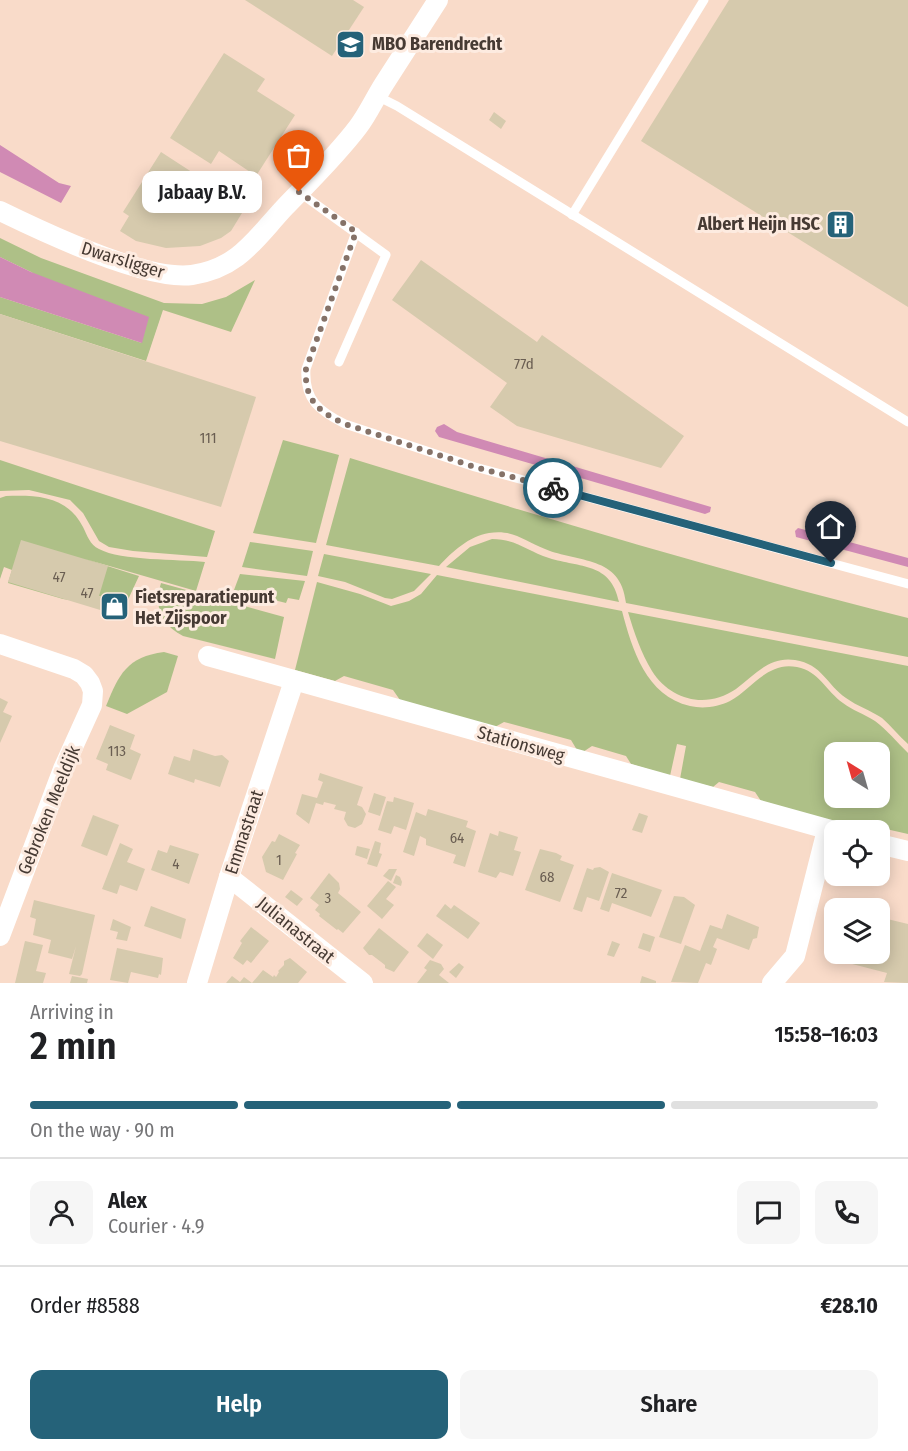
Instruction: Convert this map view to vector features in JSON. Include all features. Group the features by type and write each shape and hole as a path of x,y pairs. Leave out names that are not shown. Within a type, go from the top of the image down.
{"street":[{"path":"299,192 339,151 360,125 438,0"},
{"name":"Dwarsligger","path":"0,211 72,243 128,264 170,275 191,275 215,270 236,260 299,192"},
{"name":"Gebroken Meeldijk","path":"0,644 74,669 84,675 93,692 92,705 63,769 0,936"},
{"name":"Stationsweg","path":"208,656 824,828"},
{"name":"Emmastraat","path":"197,983 294,681"},
{"path":"890,846 908,851"},
{"path":"772,983 795,956 824,854"},
{"name":"Julianastraat","path":"230,876 363,983"}],"lane":[{"path":"572,215 704,0"},
{"path":"377,96 397,106 516,182 908,422"},
{"path":"299,192 386,255 339,362"},
{"path":"356,232 306,369 305,384 310,399 331,417 345,424 475,467 908,584"}],"green space":[{"path":"0,238 41,258 164,303 202,304 226,297 255,280 231,332 163,310 146,361 0,314 0,297 142,343 31,272 0,257"},
{"path":"283,440 339,455 316,543 253,533"},
{"path":"350,458 698,562 908,618 908,657 626,603 622,587 616,576 607,569 596,563 545,549 518,536 505,533 489,533 475,537 455,550 439,566 326,545"},
{"path":"0,460 215,531 207,557 109,547 99,541 83,513 70,500 29,490 0,491"},
{"path":"6,496 40,497 60,503 76,517 93,545 109,553 135,558 205,562 196,591 85,559 139,576 126,604 99,596 76,601 63,599 8,583 12,570 4,567 0,579 0,498"},
{"path":"492,539 515,543 549,558 602,573 615,589 619,602 446,567 470,547"},
{"path":"250,542 313,551 307,576 242,567"},
{"path":"324,554 431,574 414,591 392,599 385,598 345,582 318,576"},
{"path":"240,574 305,581 299,600 288,598 286,603 234,590"},
{"path":"437,575 622,611 636,655 652,682 675,701 695,707 715,706 730,701 761,677 778,668 787,666 805,669 817,677 843,703 888,732 908,753 908,834 890,830 890,820 826,820 761,801 755,792 719,782 713,787 680,779 686,746 677,744 670,776 631,764 626,756 592,746 583,752 577,750 571,740 504,722 495,727 400,700 393,690 344,676 335,681 295,670 317,582 360,594 391,606 409,601 421,594"},
{"path":"161,583 284,617 275,659 183,636 175,631 161,614 158,600"},
{"path":"628,612 908,666 908,744 882,718 839,693 818,670 795,660 777,661 770,664 736,689 713,699 690,699 679,695 660,681 652,671 644,657"},
{"path":"164,652 178,656 167,692 127,714 106,706 115,685 126,669 141,658"}],"shaded area":[{"path":"0,145 59,183 71,186 61,203 0,172"},
{"path":"0,257 31,272 149,317 142,343 0,297"},
{"path":"444,424 457,432 711,507 710,512 705,514 439,437 435,431 437,427"},
{"path":"798,528 908,558 908,567 796,537 795,531"}],"building":[{"path":"245,0 353,0 364,7 332,56"},
{"name":"Albert Heijn HSC","path":"729,0 908,0 908,307 641,141"},
{"path":"224,53 265,79 257,91 295,115 256,176 219,151 211,164 170,138"},
{"path":"494,112 506,121 501,129 489,120"},
{"path":"161,152 201,178 196,184 242,213 231,231 221,238 200,246 166,248 136,241 120,231 129,216 123,212"},
{"path":"421,260 537,342 542,335 684,436 661,468 517,426 490,407 507,383 392,300"},
{"path":"0,314 256,397 221,507 0,441"},
{"path":"21,540 108,566 99,596 126,604 120,616 8,582"},
{"path":"0,698 8,702 3,712 12,716 0,743"},
{"path":"110,725 135,735 130,749 141,754 131,780 106,770 108,764 96,759"},
{"path":"193,749 215,756 222,755 229,761 220,787 195,779 194,783 168,774 174,756 190,761"},
{"path":"320,773 363,787 357,805 362,807 366,814 362,824 355,828 348,826 344,819 346,812 334,809 336,805 324,802 323,805 316,803 309,824 296,814 302,794 317,798 323,782 318,780"},
{"path":"374,793 386,797 380,816 368,812"},
{"path":"394,797 414,803 406,830 394,826 391,834 378,830 387,801 393,802"},
{"path":"428,809 468,821 466,827 476,831 465,867 453,863 456,855 426,845 426,839 420,836 414,856 403,852 416,812 426,816"},
{"path":"639,813 648,816 642,833 632,830"},
{"path":"93,815 119,825 107,856 81,846"},
{"path":"499,831 518,837 514,850 521,852 513,876 500,872 496,878 478,872 490,833 498,836"},
{"path":"279,834 300,845 283,880 266,872 262,857"},
{"path":"375,841 381,843 379,853 382,854 377,867 367,864"},
{"path":"120,843 133,849 127,862 145,869 137,891 120,885 117,894 102,889"},
{"path":"170,845 199,854 189,884 151,870 158,850 167,853"},
{"path":"357,846 370,849 367,859 355,855"},
{"path":"540,849 556,853 562,856 560,860 574,865 560,902 525,890"},
{"path":"600,867 609,872 599,901 587,897 582,912 573,909 587,868 593,870"},
{"path":"389,869 397,869 391,881 383,876"},
{"path":"329,873 339,883 338,893 361,912 343,933 319,916 320,914 315,910 319,905 310,898"},
{"path":"612,873 662,890 651,917 612,903 609,912 600,909"},
{"path":"396,875 400,877 401,886 393,883"},
{"path":"388,881 396,887 386,899 394,905 382,919 367,906"},
{"path":"291,890 303,899 297,906 285,897"},
{"path":"674,896 684,897 695,905 681,944 659,937"},
{"path":"34,900 95,915 80,976 69,974 76,946 72,959 48,953 51,940 33,935 36,919 30,917"},
{"path":"445,904 451,909 454,905 480,923 468,939 436,916"},
{"path":"151,906 186,919 181,939 144,926"},
{"path":"727,914 759,927 757,938 753,939 749,950 717,938 713,947 717,949 711,965 706,963 698,983 671,982 685,945 700,951 710,925 722,929"},
{"path":"113,919 131,927 127,941 116,939 118,932 110,930"},
{"path":"890,920 908,924 908,983 884,982 887,973 852,964 890,964"},
{"path":"251,927 269,941 251,963 247,960 243,965 233,958 242,943 240,941"},
{"path":"379,928 409,952 394,972 385,968 385,965 369,955 363,948"},
{"path":"427,933 443,945 433,959 417,946"},
{"path":"643,933 655,937 650,952 638,948"},
{"path":"25,941 43,945 36,971 46,973 43,983 15,983"},
{"path":"612,941 620,944 614,957 607,955"},
{"path":"117,948 163,958 161,975 159,974 158,978 131,972 128,983 110,980"},
{"path":"290,958 307,972 298,983 252,983 263,970 276,977 284,961"},
{"path":"430,960 441,964 444,969 439,975 449,983 417,983 427,970 424,968"},
{"path":"459,963 464,967 456,978 449,972"},
{"path":"72,976 88,979 87,983 70,983"},
{"path":"232,976 240,982 244,977 252,983 226,983"},
{"path":"642,976 656,981 656,983 640,983"}],"way so far":[{"path":"299,192 356,232 306,369 305,384 310,399 331,417 345,424 475,467 553,488"}],"place":[{"name":"MBO Barendrecht","path":"351,44"},
{"name":"Jabaay B.V.","path":"299,192"},
{"name":"Albert Heijn HSC","path":"841,224"},
{"name":"Fietsreparatiepunt Het Zijspoor","path":"114,607"}],"route":[{"path":"553,488 831,563"}]}
